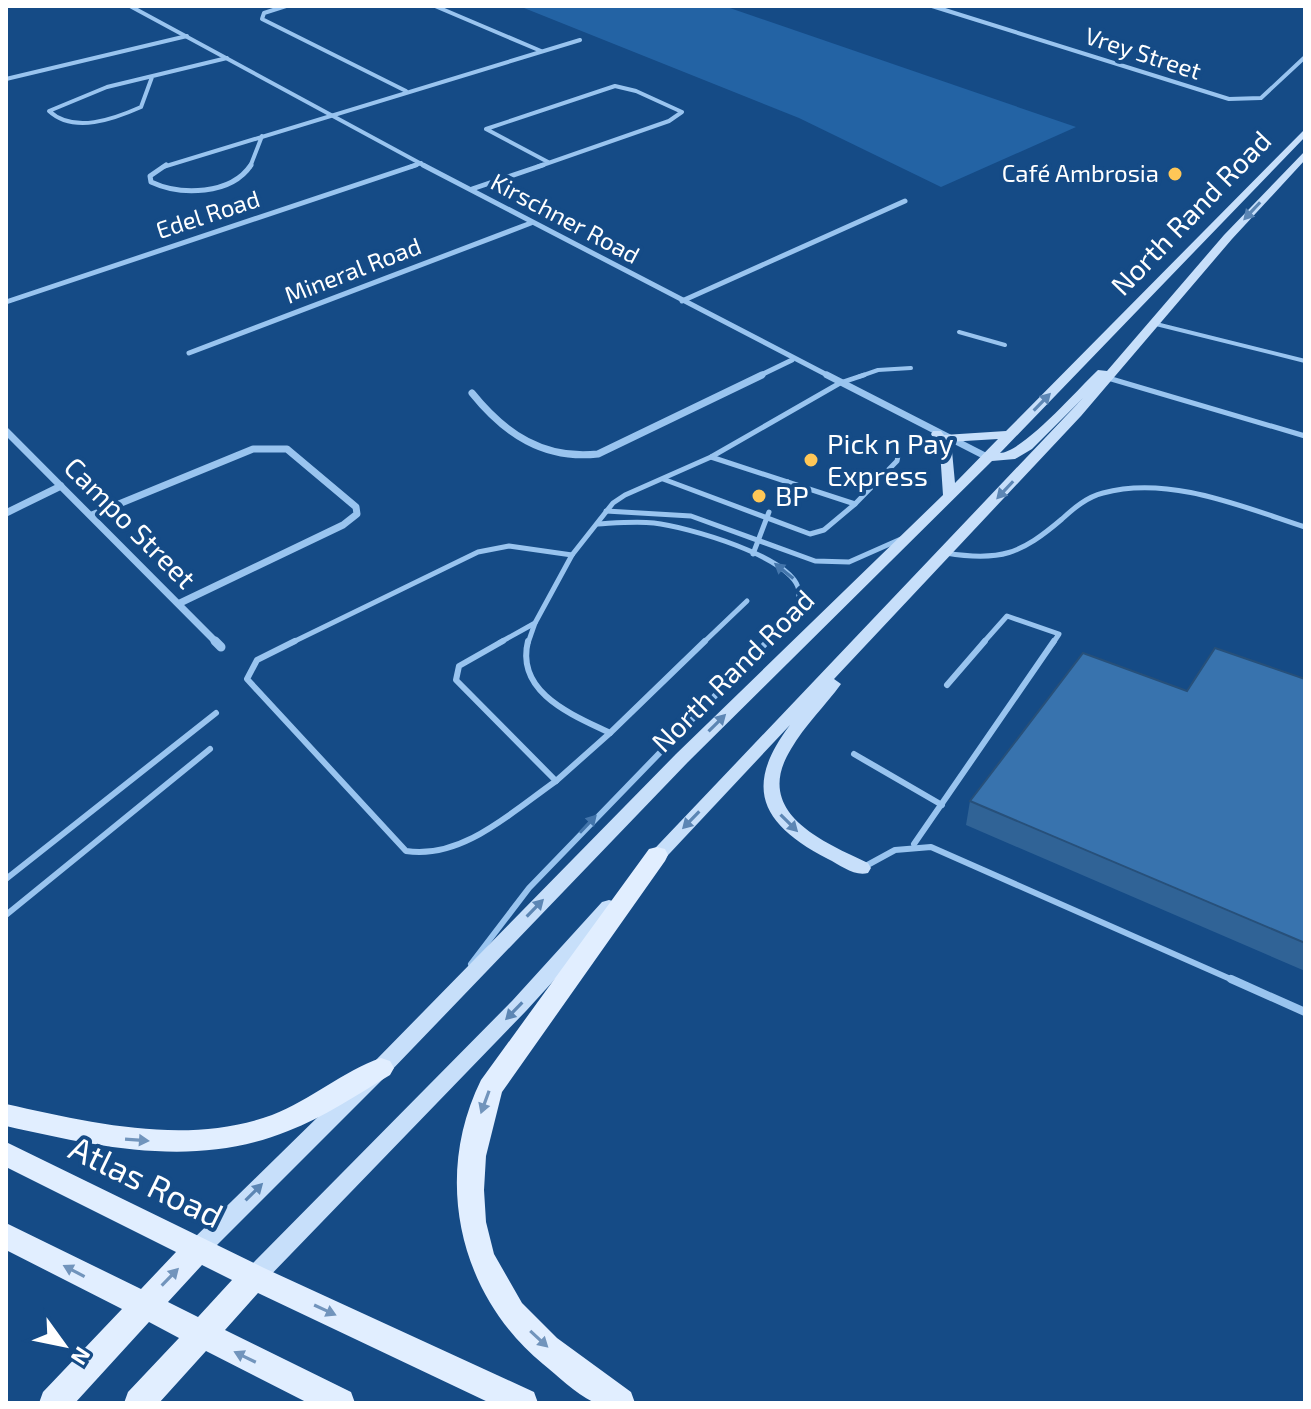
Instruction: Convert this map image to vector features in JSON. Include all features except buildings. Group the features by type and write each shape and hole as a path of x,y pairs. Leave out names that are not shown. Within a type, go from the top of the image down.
{"main road":[{"name":"North Rand Road","path":"199,1248 381,1068 682,758 950,496 1305,132"},
{"name":"North Rand Road","path":"254,1277 519,1006 657,855 946,553 1108,378 1228,237 1305,154"},
{"path":"987,457 1010,456 1027,446 1083,389 1153,327"},
{"path":"950,496 946,451 941,436 1009,435"},
{"path":"862,868 827,851 790,825 776,809 771,792 772,770 788,743 864,640"},
{"path":"620,1403 536,1339 490,1278 476,1242 468,1207 469,1171 476,1127 490,1088 657,855"},
{"path":"6,1115 105,1138 177,1143 225,1137 276,1124 381,1068"},
{"name":"Atlas Road","path":"6,1154 254,1277 523,1403"},
{"path":"6,1236 142,1307 340,1403"},
{"path":"54,1403 199,1248"},
{"path":"139,1403 254,1277"}],"street":[{"name":"Kirschner Road","path":"130,6 531,223 792,360 987,457"},
{"path":"286,6 264,13 262,19 407,91"},
{"path":"435,6 542,51"},
{"name":"Vrey Street","path":"937,7 1217,96 1253,100"},
{"path":"6,79 187,36"},
{"path":"262,136 247,172 237,179 181,191 151,182 155,171 165,165 580,40"},
{"name":"North Rand Road","path":"1253,100 1267,93 1305,57"},
{"path":"152,77 145,102 118,116 73,122 55,118 49,111 65,101 152,77 227,58"},
{"path":"472,189 669,121 682,112 636,91 615,86 486,129 548,162"},
{"name":"Edel Road","path":"6,302 421,163"},
{"path":"682,301 905,201"},
{"name":"Mineral Road","path":"189,353 531,223"},
{"path":"472,393 489,416 527,442 554,455 582,458 598,454 792,360"},
{"name":"Campo Street","path":"6,431 221,647"},
{"path":"92,515 244,452 277,446 296,454 356,507 357,514 343,525 180,603"},
{"path":"6,513 61,486"}],"lane":[{"path":"1153,327 1305,361"},
{"path":"959,332 1005,345"},
{"path":"610,733 551,702 536,686 527,669 525,653 535,623 572,555 606,511 625,495 711,457 840,383 878,370 911,368"},
{"path":"1108,378 1305,436"},
{"path":"662,479 810,534 824,530 855,504 897,461 898,456 886,443"},
{"path":"711,457 855,504"},
{"path":"781,493 788,482"},
{"path":"946,553 987,559 1021,551 1087,499 1123,488 1184,495 1305,527"},
{"path":"606,511 691,516 795,556 834,562 863,557 908,536"},
{"path":"753,554 769,512"},
{"path":"452,994 486,941 529,888 787,622 796,608 799,590 794,578 770,560 671,526 598,524"},
{"path":"572,555 509,546 478,552 257,660 247,679 410,853 453,848 556,781 747,601"},
{"path":"914,844 1059,634 1007,616 947,685"},
{"path":"535,623 459,666 456,680 460,688 556,781"},
{"path":"6,879 216,713"},
{"path":"6,915 210,749"},
{"path":"854,754 942,805"},
{"path":"862,868 894,848 914,844 951,854 1305,1012"}],"shaded area":[{"path":"519,6 724,6 1076,127 941,187 799,118"}],"place":[{"name":"Café Ambrosia","path":"1175,174"},
{"name":"Pick n Pay Express","path":"811,460"},
{"name":"BP","path":"759,496"}]}
